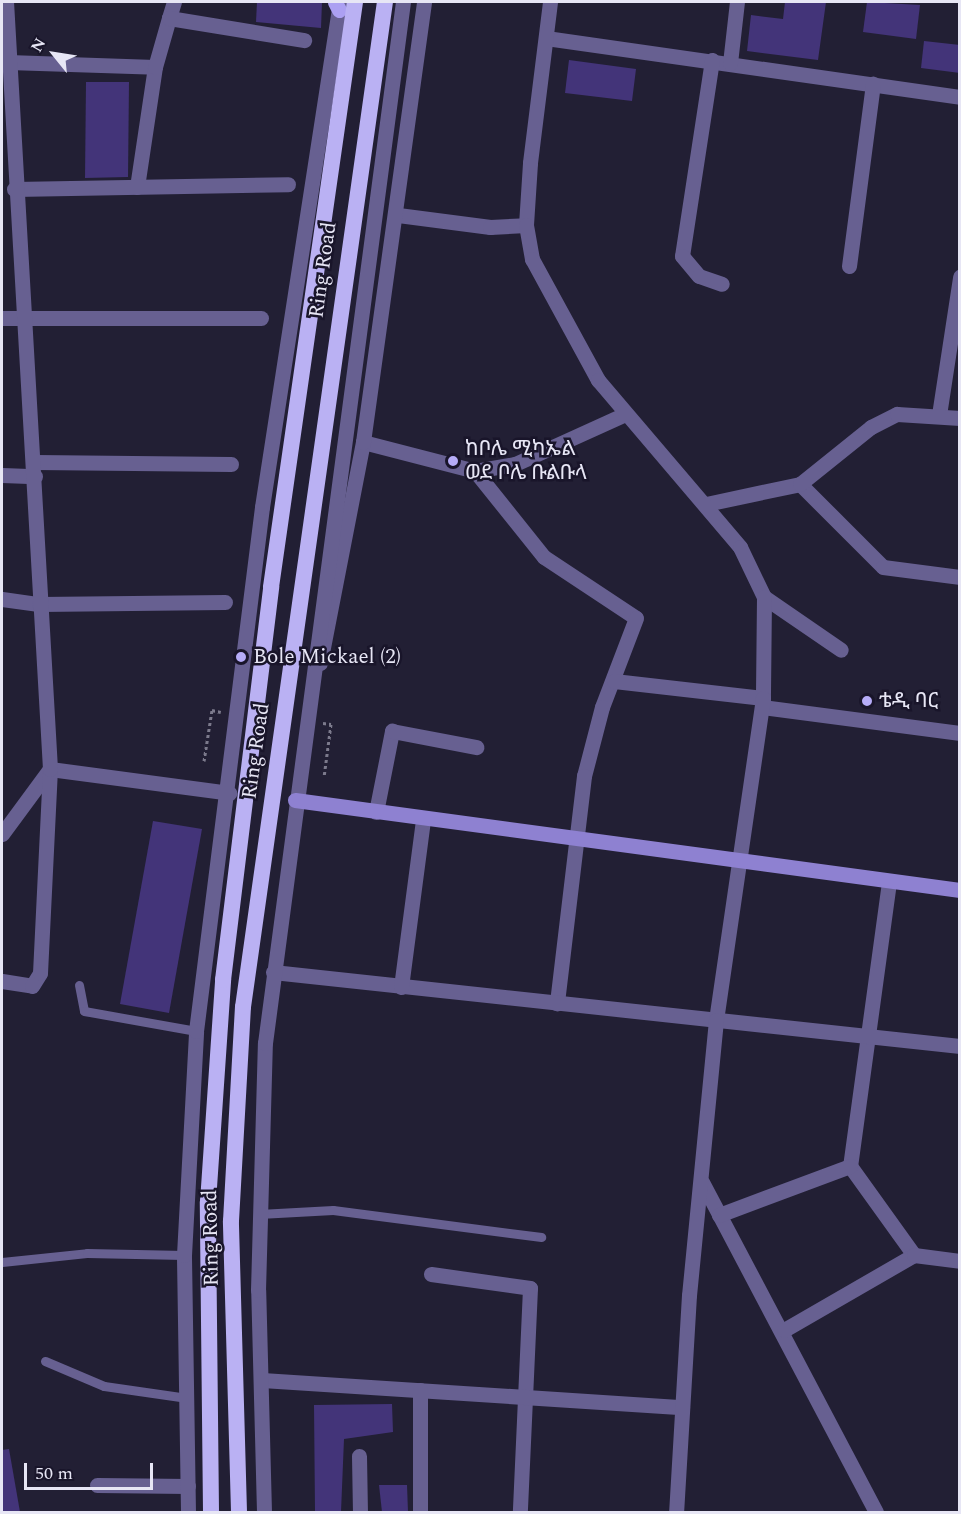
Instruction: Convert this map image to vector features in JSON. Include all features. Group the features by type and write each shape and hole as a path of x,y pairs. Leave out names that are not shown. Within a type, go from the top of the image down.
{"highway":[{"name":"Ring Road","path":"211,1512 208,1202 215,1075 272,587 355,2"},
{"name":"Ring Road","path":"239,1512 231,1221 235,1114 243,1007 299,588 385,2"}],"main road":[{"path":"295,800 736,863 960,890"}],"street":[{"path":"2,981 32,986 40,973 50,769 39,604 35,469 21,319 5,85 8,62 6,2"},
{"path":"136,187 155,67 174,2"},
{"path":"264,1512 259,1214 265,1043 305,718 404,2"},
{"path":"305,718 326,642 363,442 398,215 424,2"},
{"path":"550,2 526,225 532,259 570,336 623,415 706,504 757,574 764,597 762,702 736,863 716,1020 682,1407 676,1512"},
{"path":"730,63 737,2"},
{"path":"188,1512 188,1398 183,1256 196,1031 229,793 262,507 338,4"},
{"path":"169,18 304,40"},
{"path":"546,38 960,96"},
{"path":"712,60 682,256 699,276 722,284"},
{"path":"8,62 155,67"},
{"path":"849,266 873,84"},
{"path":"2,165 13,182"},
{"path":"13,182 136,187 288,184"},
{"path":"398,215 490,227 526,225"},
{"path":"939,415 960,277"},
{"path":"2,318 261,318"},
{"path":"363,442 474,471 515,464 623,415"},
{"path":"706,504 800,484 887,417 939,415 960,418"},
{"path":"2,475 35,469 231,464"},
{"path":"474,471 544,557 634,613 636,631 593,735 577,840 557,1004"},
{"path":"800,484 882,567 960,577"},
{"path":"764,597 841,650"},
{"path":"2,599 39,604 225,602"},
{"path":"614,681 960,733"},
{"path":"376,812 392,731 476,747"},
{"path":"50,769 229,793"},
{"path":"2,834 50,769"},
{"path":"401,987 423,819"},
{"path":"889,882 866,1036 850,1166 915,1255"},
{"path":"273,972 960,1046"},
{"path":"719,1215 850,1166"},
{"path":"702,1182 784,1330 876,1512"},
{"path":"784,1330 915,1255 960,1262"},
{"path":"431,1274 530,1288 520,1512"},
{"path":"262,1380 682,1407"},
{"path":"420,1390 420,1512"},
{"path":"359,1456 360,1512"},
{"path":"97,1485 188,1486"}],"lane":[{"path":"79,985 84,1011 196,1031"},
{"path":"259,1214 333,1210 541,1237"},
{"path":"2,1263 87,1253 183,1256"},
{"path":"45,1361 104,1386 188,1398"}],"path":[{"path":"204,761 212,710 222,712 220,724"},
{"path":"321,734 322,723 331,724 324,777"}],"building":[{"path":"257,2 322,2 321,28 256,22"},
{"path":"785,2 826,2 818,60 747,51 751,15 783,19"},
{"path":"867,2 920,5 916,39 863,32"},
{"path":"924,41 960,45 960,73 921,68"},
{"path":"569,60 636,69 632,101 565,93"},
{"path":"86,82 129,82 128,177 85,178"},
{"path":"153,821 202,829 169,1013 120,1004"},
{"path":"392,1404 393,1432 344,1439 341,1512 315,1512 314,1405"},
{"path":"9,1449 20,1512 2,1512 2,1450"},
{"path":"379,1485 407,1485 408,1512 382,1512"}],"place":[{"name":"ከቦሌ ሚካኤል ወደ ቦሌ ቡልቡላ","path":"453,461"},
{"name":"Bole Mickael (2)","path":"241,657"},
{"name":"ቴዲ ባር","path":"867,701"}]}
